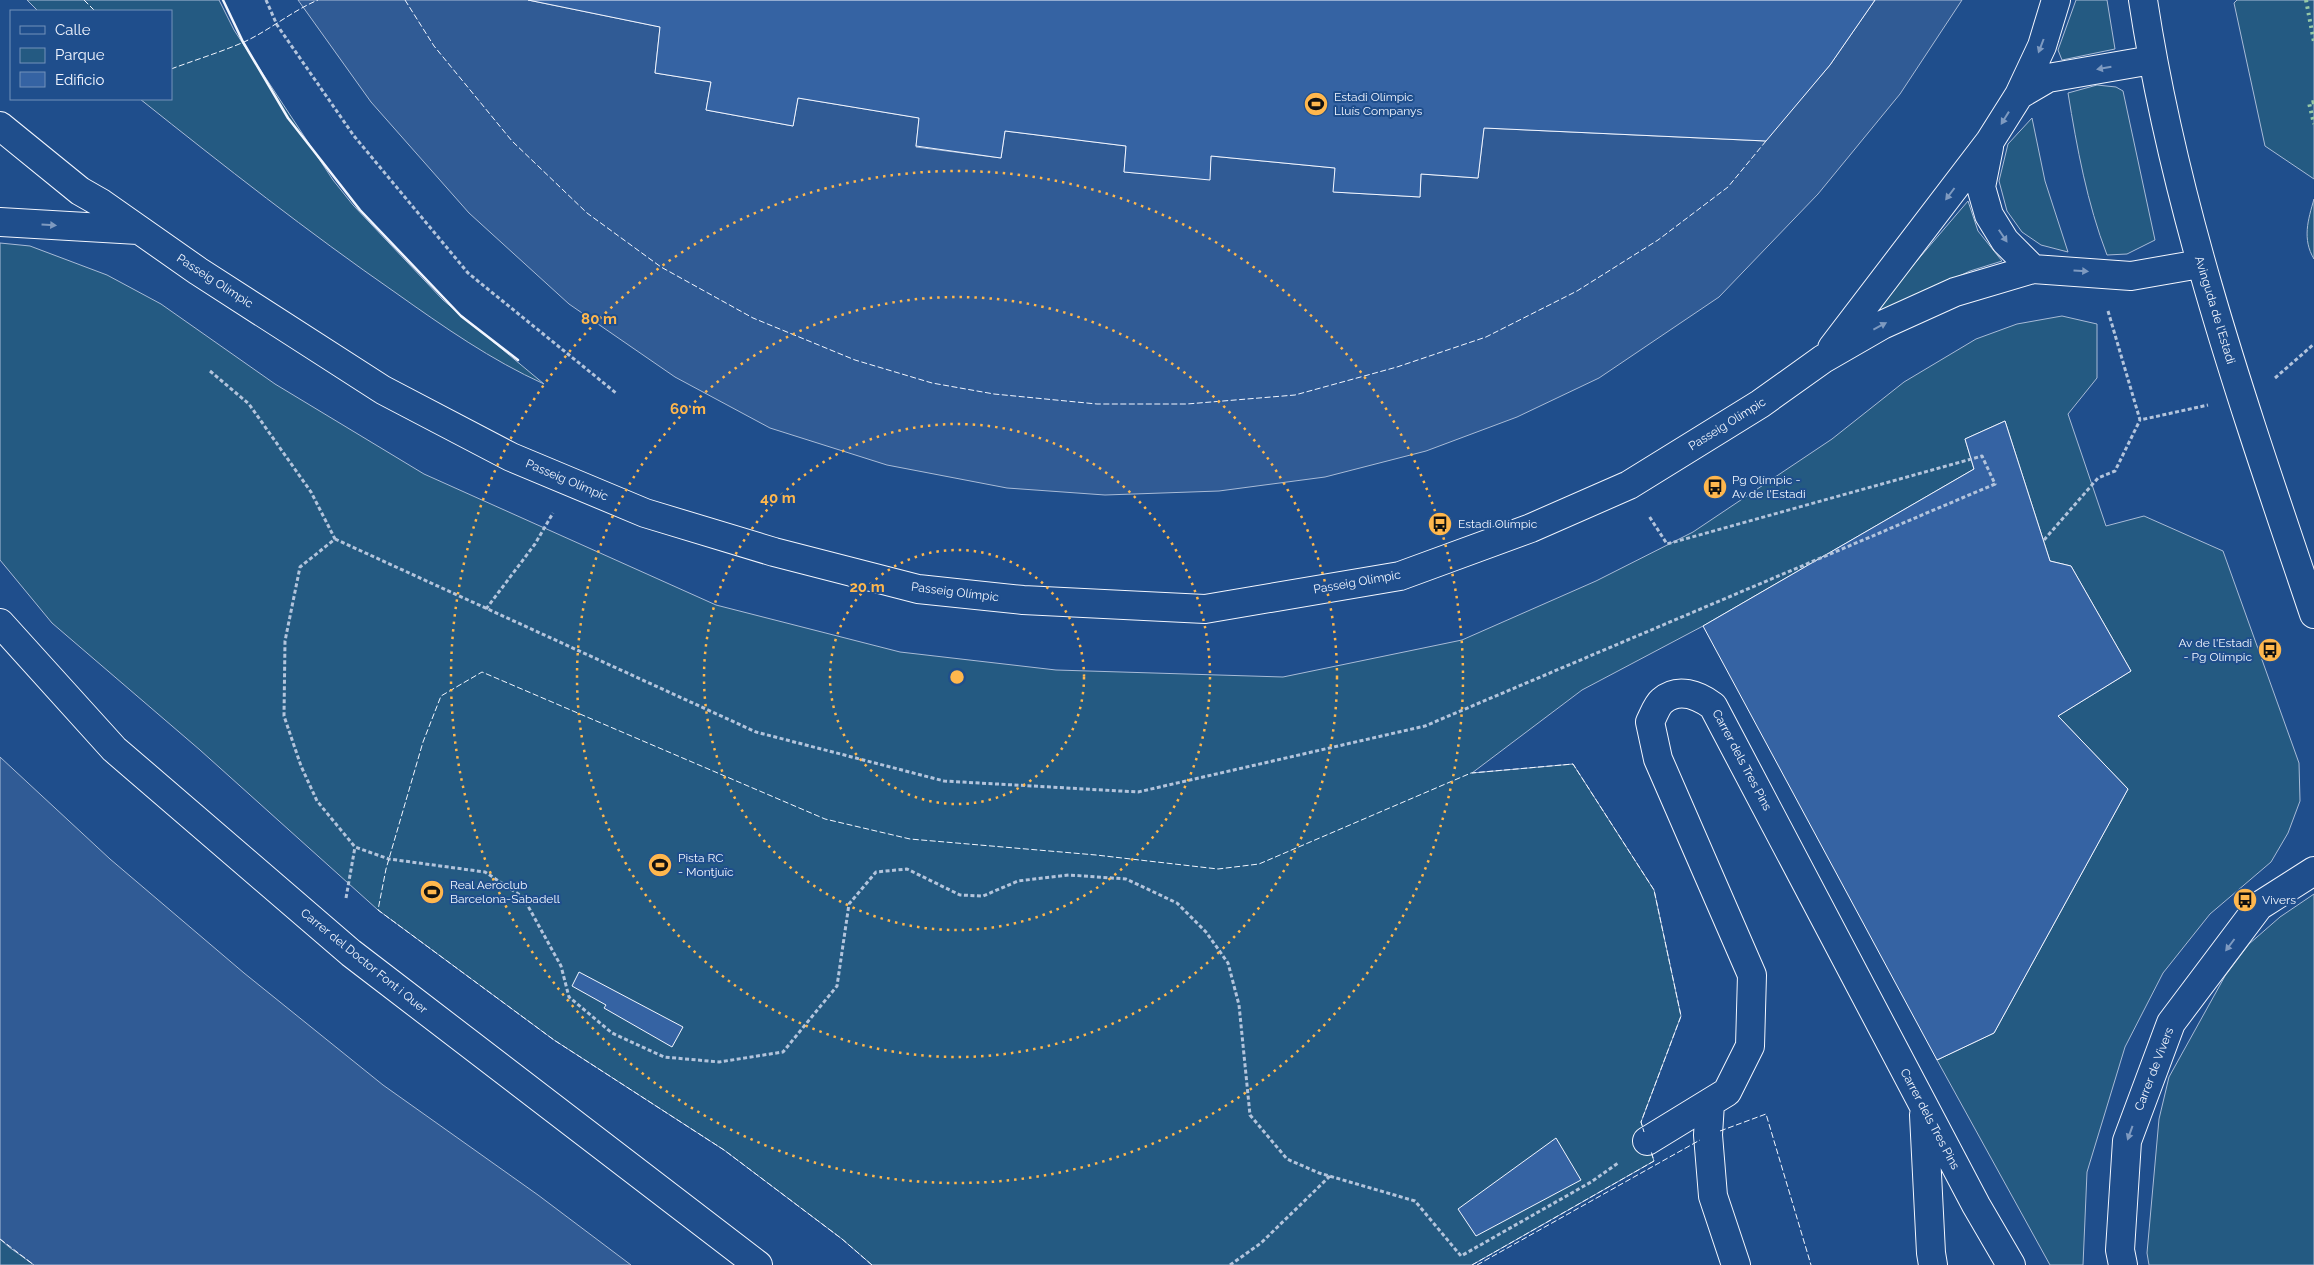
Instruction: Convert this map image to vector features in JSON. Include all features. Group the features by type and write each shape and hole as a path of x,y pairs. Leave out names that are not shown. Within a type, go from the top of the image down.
{"street":[{"path":"1823,360 1990,141 2019,95 2042,46 2056,0"},
{"name":"Avinguda de l'Estadi","path":"2143,0 2152,60 2200,264 2240,395 2314,614"},
{"path":"2019,95 2048,78 2152,60"},
{"name":"Passeig Olímpic","path":"0,126 80,191 102,203 198,271 384,390 511,457 645,513 774,552 918,589 1023,600 1205,608 1400,576 1531,528 1629,486 1760,404 1823,360"},
{"path":"1990,141 1981,187 1990,215 2005,241 2033,269"},
{"path":"0,222 138,230"},
{"path":"1823,360 1882,325 1954,292 2033,269 2131,276 2200,264"},
{"name":"Carrer del Doctor Font i Quer","path":"0,623 114,749 350,953 758,1265"},
{"name":"Carrer dels Tres Pins","path":"1647,1141 1727,1092 1750,1046 1752,975 1658,759 1650,722 1661,701 1681,693 1700,697 1713,706 1923,1106 2011,1265"},
{"name":"Carrer de Vivers","path":"2122,1265 2120,1250 2127,1141 2171,1023 2259,906 2314,872"},
{"path":"1710,1103 1708,1135 1712,1196 1736,1265"},
{"path":"1923,1106 1933,1265"}],"path":[{"path":"266,0 277,24 354,136 468,273 616,393"},
{"path":"2044,540 2098,478 2115,471 2140,420 2107,305"},
{"path":"2268,384 2314,344"},
{"path":"210,371 249,404 311,492 335,539 756,732 944,781 1138,792 1425,726 1995,484 1982,456 1667,544 1629,486"},
{"path":"2140,420 2208,405"},
{"path":"486,609 535,544 570,482"},
{"path":"335,539 300,567 285,641 284,716 301,766 317,800 355,847 389,859 485,872 523,897 561,966 569,997 612,1033 664,1057 719,1062 783,1052 837,986 850,904 876,872 907,870 960,895 982,896 1018,881 1069,875 1126,879 1177,903 1206,932 1228,963 1239,1006 1250,1115 1287,1159 1330,1176 1415,1201 1461,1256 1591,1182"},
{"path":"346,898 355,847"},
{"path":"1230,1265 1261,1243 1330,1176"}],"green space":[{"path":"27,0 219,0 234,30 333,180 353,205 443,300 544,384 524,375 468,342 363,270 266,198 141,100 172,100 172,10 37,10"},
{"path":"2076,0 2107,0 2115,49 2062,60 2058,50"},
{"path":"2237,0 2314,0 2314,179 2265,146 2234,3"},
{"path":"2097,85 2116,87 2123,91 2155,240 2127,254 2107,255 2088,195 2075,134 2068,93"},
{"path":"2032,118 2045,181 2068,252 2041,245 2022,232 2007,211 1999,181 2008,144"},
{"path":"2314,199 2314,259 2308,244 2307,229"},
{"path":"1968,201 1978,231 2002,261 1970,271 1868,318"},
{"path":"0,243 30,246 107,275 161,304 275,384 424,474 716,605 900,652 1056,670 1283,677 1462,640 1596,581 1693,532 1832,439 1904,382 1976,339 2017,324 2062,316 2097,324 2097,378 2068,414 2106,526 2144,516 2223,551 2299,763 2300,801 2288,833 2271,862 2210,914 2163,973 2125,1047 2087,1172 2083,1265 2050,1265 1937,1060 1994,1033 2128,789 2058,716 2131,671 2071,566 2050,561 2005,421 1965,439 1974,469 1703,626 1582,690 1472,773 1573,764 1654,890 1681,1016 1641,1122 1654,1161 1472,1265 872,1265 842,1239 724,1150 554,1040 378,910 200,750 52,623 0,560"},
{"path":"2314,894 2314,1265 2149,1265 2147,1253 2159,1119 2169,1077 2225,976 2249,944 2280,917"},
{"path":"0,1239 34,1265 0,1265"}],"shaded area":[{"path":"298,0 528,0 660,27 655,73 711,82 706,110 793,126 798,98 919,118 916,147 1001,158 1005,131 1126,146 1124,172 1209,179 1211,156 1335,168 1334,192 1420,197 1421,174 1478,178 1484,128 1765,141 1830,65 1875,0 1962,0 1900,94 1818,194 1719,297 1599,378 1517,417 1426,451 1325,477 1219,491 1105,495 1007,488 887,465 770,428 675,377 569,304 469,213 371,102"},
{"path":"0,757 110,859 244,973 383,1085 538,1195 631,1265 34,1265 9,1247 0,1239"}],"building":[{"name":"Estadi Olímpic Lluís Companys","path":"528,0 1875,0 1830,65 1766,141 1484,128 1478,178 1421,174 1420,197 1333,192 1335,168 1211,156 1210,180 1124,172 1126,146 1005,131 1001,158 916,146 919,118 798,98 793,126 706,110 711,82 655,73 660,27"},
{"path":"2005,421 2050,561 2071,566 2131,671 2058,716 2128,789 1994,1033 1937,1060 1703,626 1974,469 1965,439"},
{"path":"579,972 683,1027 672,1047 604,1008 606,1005 572,986"},
{"path":"1556,1138 1581,1180 1476,1236 1458,1209"}],"hedge":[{"path":"2306,0 2314,42"},
{"path":"2314,102 2309,103 2314,124"}],"fence":[{"path":"84,0 94,10"},
{"path":"172,69 244,42 318,0"},
{"path":"405,0 434,46 512,141 587,213 661,267 753,318 855,360 932,383 994,394 1097,404 1187,404 1295,395 1397,367 1486,337 1577,291 1658,240 1728,187 1766,141"},
{"path":"872,1265 842,1239 724,1150 554,1040 378,910 386,869 423,742 441,696 482,672 825,819 910,839 1096,855 1218,869 1259,864 1471,773 1573,764 1654,890 1681,1016 1641,1122 1644,1132"},
{"path":"1720,1131 1766,1114 1811,1265"},
{"path":"1477,1265 1700,1140"},
{"path":"1472,1265 1654,1161 1651,1151"},
{"path":"0,1239 34,1265"}],"wall":[{"path":"223,0 243,42 288,118 360,210 461,316 518,360"}],"place":[{"name":"Estadi Olímpic Lluís Companys","path":"1316,104"},
{"name":"Pg Olímpic - Av de l'Estadi","path":"1715,487"},
{"name":"Estadi Olímpic","path":"1440,524"},
{"name":"Av de l'Estadi - Pg Olímpic","path":"2270,650"},
{"name":"Pista RC - Montjuïc","path":"660,865"},
{"name":"Real Aeroclub Barcelona-Sabadell","path":"432,892"},
{"name":"Vivers","path":"2245,900"}]}
